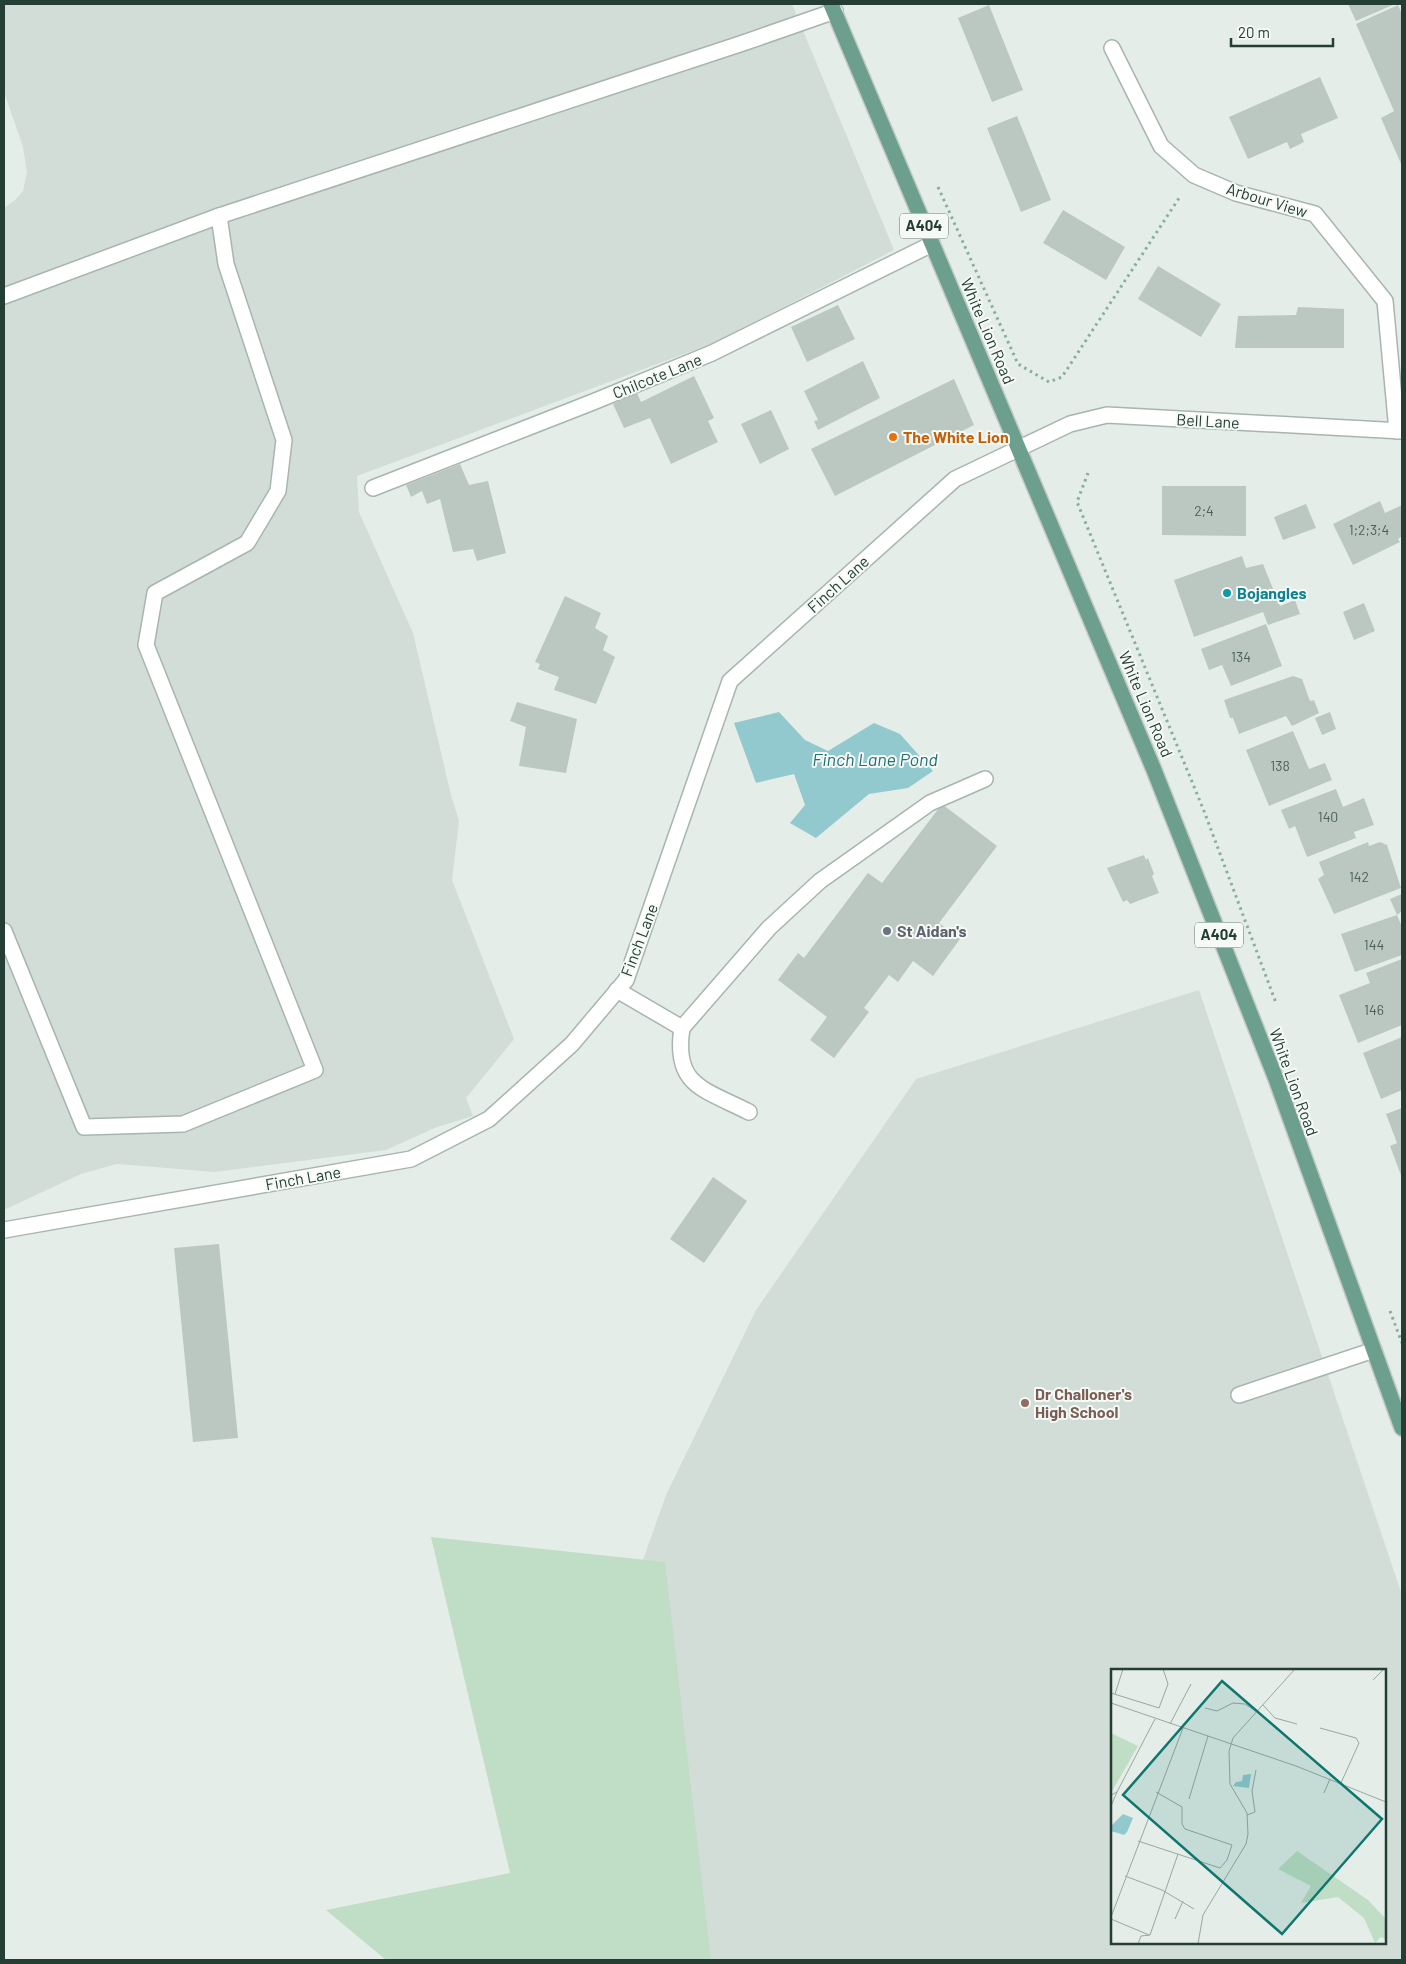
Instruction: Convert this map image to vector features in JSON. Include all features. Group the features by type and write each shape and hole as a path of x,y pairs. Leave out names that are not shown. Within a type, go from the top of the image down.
{"main road":[{"name":"White Lion Road","path":"833,8 1020,447 1154,770 1276,1079 1402,1428"}],"street":[{"path":"4,296 218,216 833,8"},
{"name":"Arbour View","path":"1112,48 1161,146 1194,176 1236,193 1314,214 1385,301 1400,431"},
{"path":"4,931 84,1127 183,1124 316,1070 146,644 155,593 247,543 278,491 284,440 226,264 218,216"},
{"name":"Chilcote Lane","path":"373,488 712,353 932,244"},
{"name":"Bell Lane","path":"1020,447 1070,424 1107,415 1400,431"},
{"name":"Finch Lane","path":"4,1230 411,1159 489,1119 572,1044 626,980 730,681 955,479 1020,447"},
{"path":"749,1112 700,1087 684,1072 680,1045 682,1028 769,928 820,881 930,803 986,779"},
{"path":"617,990 682,1028"},
{"path":"1239,1395 1374,1350"}],"path":[{"path":"936,182 1018,364 1049,382 1062,377 1194,176"},
{"path":"1077,502 1088,473"}],"shaded area":[{"path":"4,4 792,4 894,250 716,342 357,476 359,512 413,633 451,795 459,821 452,880 514,1039 466,1098 473,1116 437,1127 386,1150 214,1172 117,1164 81,1174 4,1210 4,208 23,191 27,173 23,147 4,92"},
{"name":"Dr Challoner's High School","path":"1199,990 1402,1595 1402,1960 669,1960 617,1633 666,1495 756,1310 916,1079"}],"green space":[{"path":"431,1537 665,1562 711,1960 386,1960 326,1910 510,1873"}],"water":[{"name":"Finch Lane Pond","path":"779,712 805,740 828,751 874,723 900,734 933,771 908,788 869,794 816,838 790,823 805,805 794,774 756,783 734,723"}],"building":[{"path":"1348,4 1395,4 1356,21"},
{"path":"989,5 1023,90 992,102 958,18"},
{"path":"1398,5 1402,14 1402,166 1381,118 1394,111 1356,24"},
{"path":"1320,77 1338,118 1301,134 1304,142 1290,149 1287,142 1248,159 1229,117"},
{"path":"1017,116 1051,200 1021,212 987,128"},
{"path":"1063,210 1125,247 1106,280 1043,243"},
{"path":"1158,266 1221,304 1201,337 1138,299"},
{"path":"838,305 855,339 807,362 791,327"},
{"path":"1298,307 1344,309 1344,348 1235,348 1238,316 1296,315"},
{"path":"863,361 880,398 818,430 814,421 818,420 804,391"},
{"path":"694,376 714,418 708,421 718,442 671,464 650,418 624,428 613,404 637,393 641,402"},
{"name":"The White Lion","path":"954,379 974,425 835,496 811,449"},
{"path":"771,410 789,449 760,464 741,424"},
{"path":"460,464 469,485 488,481 506,553 477,561 473,549 453,552 440,499 427,504 422,491 411,497 406,485"},
{"path":"1162,486 1246,486 1246,536 1162,535"},
{"path":"1380,501 1385,513 1402,505 1402,536 1398,539 1400,542 1353,565 1333,524"},
{"path":"1306,504 1316,528 1283,540 1274,517"},
{"name":"Bojangles","path":"1242,556 1246,568 1263,564 1280,606 1295,600 1300,614 1268,625 1263,612 1194,637 1174,580"},
{"path":"565,596 601,613 595,628 608,636 603,650 615,657 596,704 554,690 559,677 538,669 540,664 535,662"},
{"path":"1364,603 1375,631 1354,640 1343,612"},
{"path":"1266,624 1282,666 1231,686 1222,665 1209,670 1201,649"},
{"path":"1293,676 1302,679 1310,701 1314,700 1319,713 1292,726 1286,716 1239,734 1233,718 1230,718 1224,700"},
{"path":"517,702 577,719 566,773 519,766 526,727 510,721"},
{"path":"1330,712 1336,729 1322,735 1315,718"},
{"path":"1293,731 1309,769 1325,763 1332,780 1269,806 1246,750"},
{"path":"1336,789 1343,807 1364,798 1374,825 1354,832 1356,838 1307,857 1295,826 1289,829 1281,810"},
{"name":"St Aidan's","path":"942,804 997,846 939,923 960,939 933,976 913,961 898,982 889,975 864,1008 869,1012 834,1058 810,1040 827,1017 778,980 798,953 804,958 868,873 882,883"},
{"path":"1368,842 1369,846 1380,842 1387,845 1401,888 1334,914 1318,879 1324,875 1319,862"},
{"path":"1144,855 1146,860 1148,858 1154,874 1152,876 1159,893 1130,904 1127,900 1123,902 1107,868"},
{"path":"1402,894 1402,911 1397,915 1390,899"},
{"path":"1397,915 1402,927 1402,955 1355,972 1341,934"},
{"path":"1402,959 1402,1025 1358,1043 1339,995 1370,983 1366,973"},
{"path":"1402,1037 1402,1090 1381,1099 1363,1053"},
{"path":"1402,1108 1402,1178 1390,1146 1397,1143 1386,1114"},
{"path":"713,1177 747,1201 704,1263 670,1239"},
{"path":"219,1244 238,1438 193,1442 174,1248"}],"place":[{"name":"The White Lion","path":"893,437"},
{"name":"Bojangles","path":"1227,593"},
{"name":"St Aidan's","path":"887,931"},
{"name":"Dr Challoner's High School","path":"1025,1403"}]}
